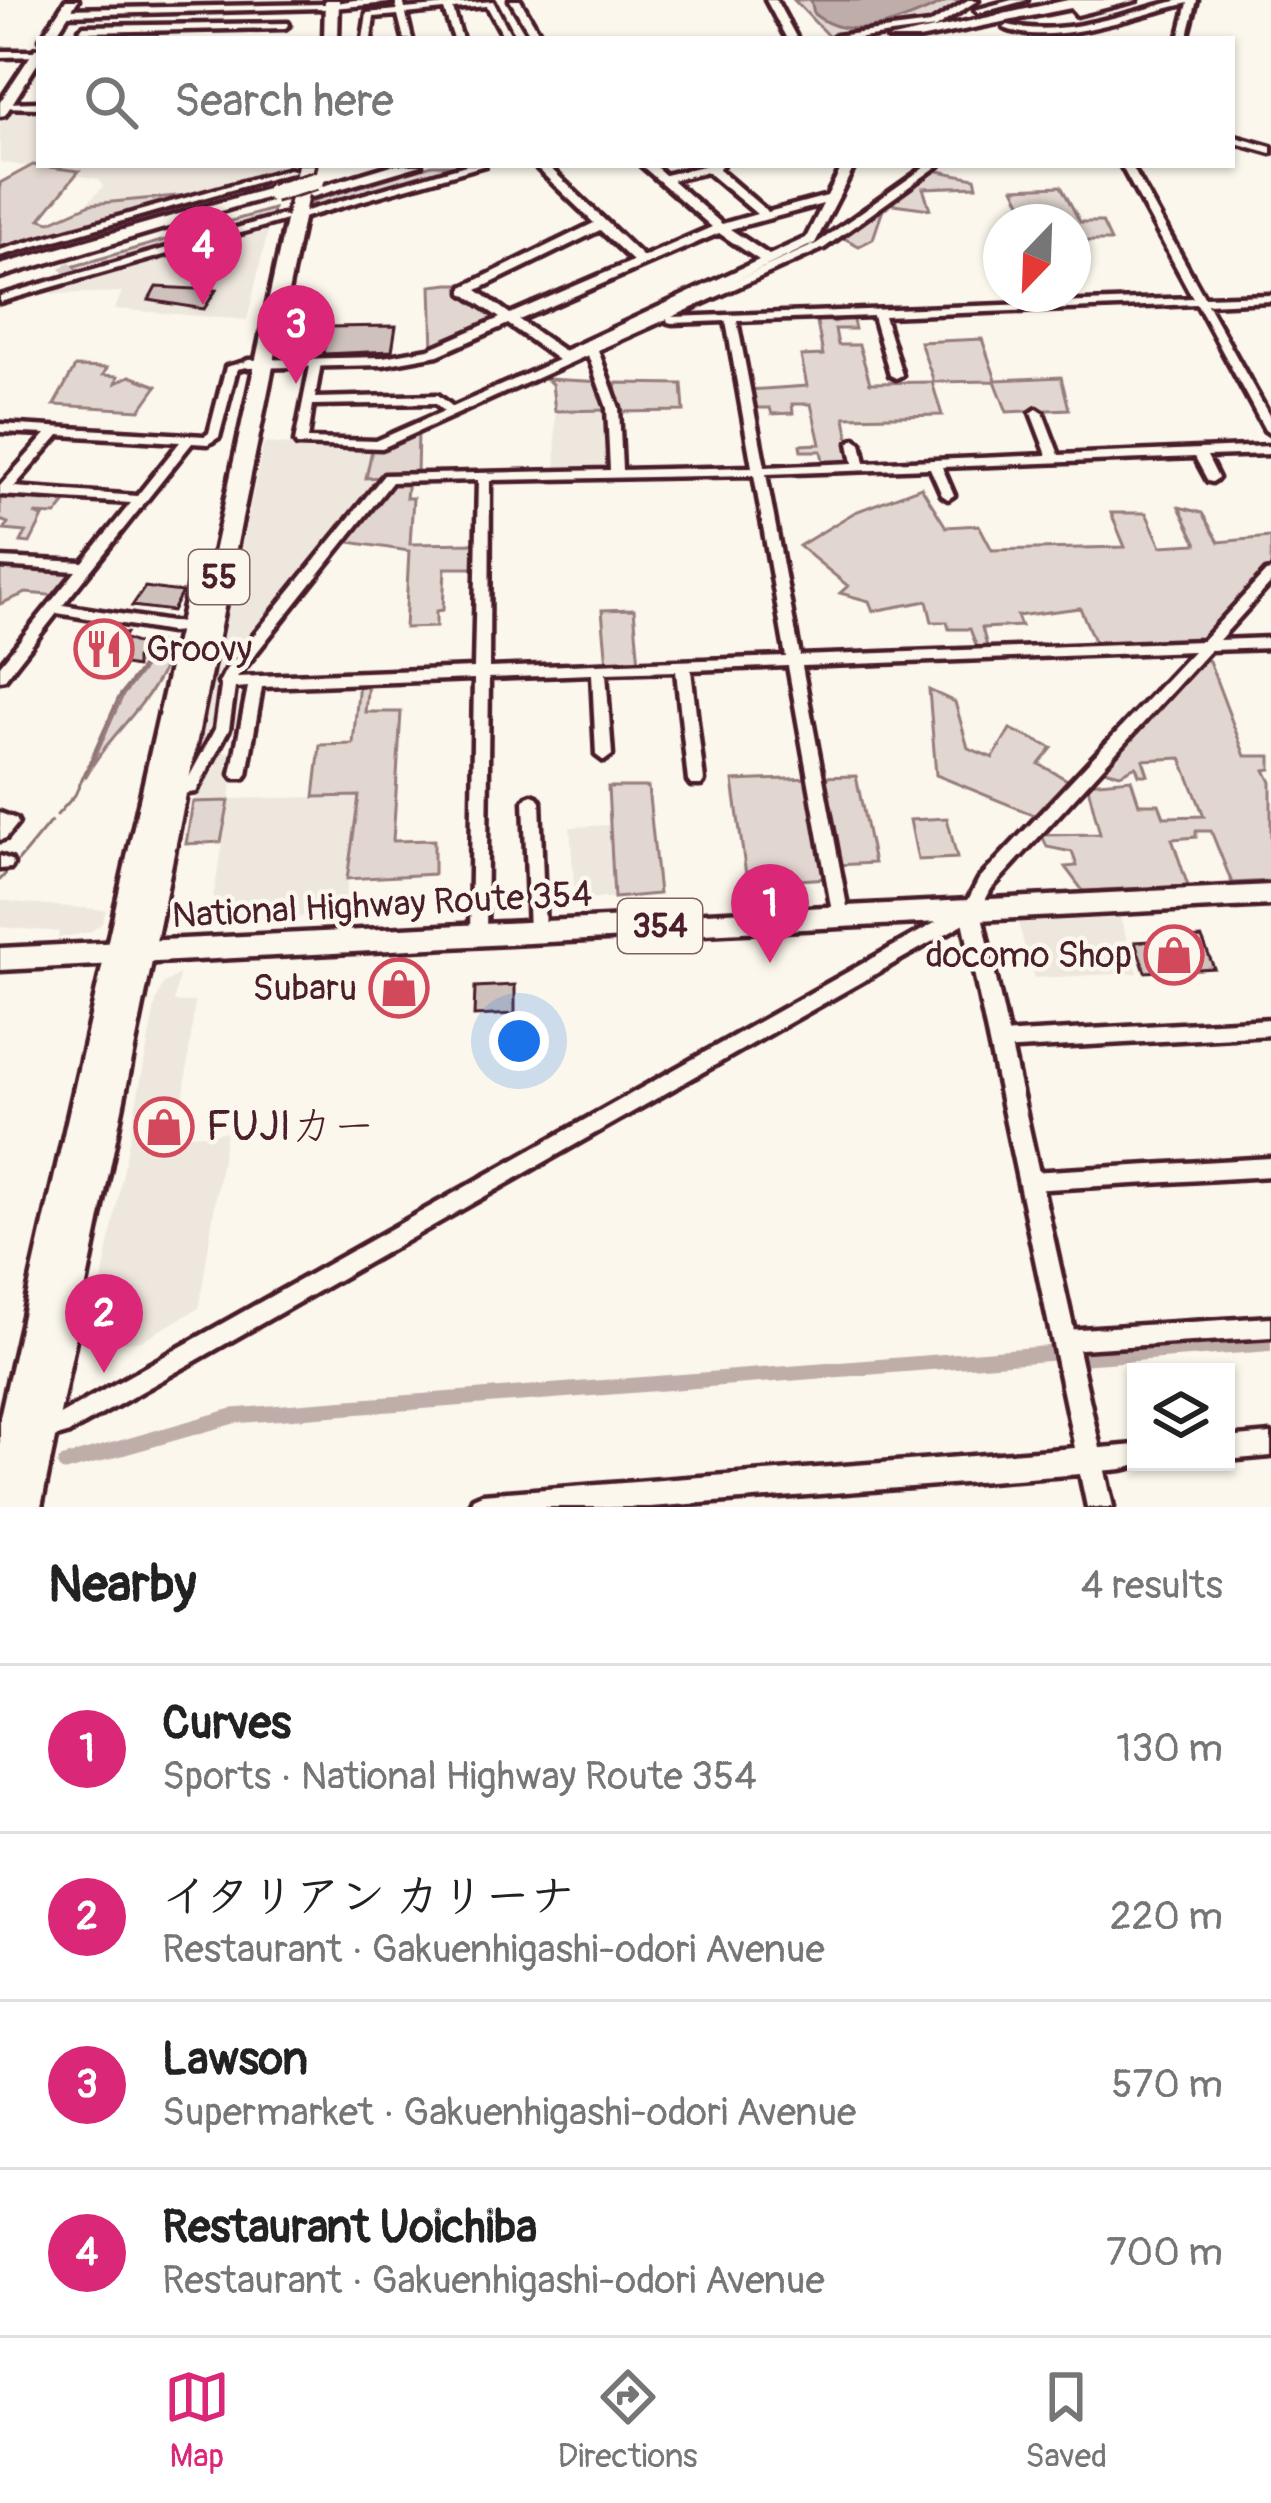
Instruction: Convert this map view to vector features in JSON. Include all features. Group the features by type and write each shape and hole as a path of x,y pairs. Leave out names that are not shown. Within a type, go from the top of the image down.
{"highway":[{"path":"898,36 988,15 1130,0"},
{"path":"944,36 988,15 1087,12"},
{"path":"0,281 280,207 305,172 346,168"},
{"path":"305,172 366,168"},
{"path":"0,271 280,207"}],"main road":[{"path":"321,36 327,3"},
{"path":"327,3 331,36"},
{"path":"49,36 68,6"},
{"path":"2,109 36,56"},
{"name":"55","path":"0,1493 17,1439 130,954 273,292 280,207"},
{"name":"National Highway Route 354","path":"0,959 1271,895"},
{"name":"55","path":"17,1439 24,1507"}],"street":[{"path":"81,34 95,12 118,0"},
{"path":"68,6 95,12 388,0"},
{"path":"399,0 408,36"},
{"path":"515,0 536,36"},
{"path":"771,0 790,36"},
{"path":"898,36 988,15 1023,0"},
{"path":"1087,12 1192,0 1184,36"},
{"path":"367,36 370,15 490,3 507,36"},
{"path":"283,36 286,4"},
{"path":"448,8 457,36"},
{"path":"81,34 285,25"},
{"path":"0,54 36,53"},
{"path":"2,109 36,104"},
{"path":"1235,140 1271,150"},
{"path":"0,299 280,207 465,168"},
{"path":"543,168 642,262"},
{"path":"650,168 721,228 769,261"},
{"path":"663,179 707,168"},
{"path":"717,168 766,216"},
{"path":"364,445 811,240 848,168"},
{"path":"314,363 302,442 379,446 820,246 930,168"},
{"path":"1128,168 1271,430"},
{"path":"0,253 305,172"},
{"path":"0,428 212,439 232,367 410,358 510,321 721,228 833,198"},
{"path":"563,357 469,287 602,224"},
{"path":"662,320 1271,298"},
{"path":"878,314 896,375"},
{"path":"731,318 841,917"},
{"path":"592,352 613,408 616,473"},
{"path":"308,402 438,399 449,409"},
{"path":"1037,413 1054,458"},
{"path":"2,492 56,431"},
{"path":"0,675 189,439"},
{"path":"855,443 860,466"},
{"path":"165,790 191,788 222,729 226,683 388,478 757,471 1271,450"},
{"path":"1199,453 1212,478"},
{"path":"934,463 948,495"},
{"path":"478,935 484,476"},
{"path":"2,492 140,500"},
{"path":"0,562 86,567"},
{"path":"17,1439 60,1427 971,911 985,884 1271,575"},
{"path":"53,608 199,626"},
{"path":"226,683 1271,643"},
{"path":"682,666 696,781"},
{"path":"599,669 604,755"},
{"path":"238,774 256,682"},
{"path":"532,801 537,932"},
{"path":"0,819 10,823 0,834"},
{"path":"971,911 1100,1507"},
{"path":"1000,1042 1271,1027"},
{"path":"1030,1181 1271,1167"},
{"path":"1066,1348 1271,1327"},
{"path":"1235,1448 1271,1445"},
{"path":"482,1507 637,1501 1127,1457"}],"shaded area":[{"path":"794,0 971,0 928,24 828,36"},
{"path":"811,0 949,0 899,21 863,29 829,23 814,14"},
{"path":"36,107 36,168 281,171 198,194 87,203 103,187 99,179 0,162 0,123 10,108"},
{"path":"33,165 79,171 40,219 50,222 91,204 198,194 0,250 0,183"},
{"path":"422,168 455,168 320,206 308,202"},
{"path":"933,170 975,178 977,186 923,188 930,209 886,203"},
{"path":"279,177 272,188 56,249 53,243"},
{"path":"1061,186 1070,204 1022,204 1014,188"},
{"path":"885,204 873,239 859,246 840,236"},
{"path":"273,209 271,218 82,272 71,267"},
{"path":"270,222 247,320 115,309 122,292 52,294 53,285"},
{"path":"1091,222 1102,222 1111,241 1091,241"},
{"path":"468,284 465,287 505,321 433,351 431,286"},
{"path":"816,317 834,322 852,317 855,329 835,329 838,345 859,345 870,383 932,382 942,415 845,417 853,464 824,465 821,451 801,451 800,445 820,444 811,404 792,404 793,413 772,414 770,408 753,408 749,390 807,386 801,356 823,355"},
{"path":"982,339 996,380 1061,377 1069,409 1007,412 995,381 934,382 920,342"},
{"path":"75,367 107,368 103,375 118,376 116,383 130,376 157,386 140,410 54,405"},
{"path":"546,379 604,382 607,410 555,411 552,384"},
{"path":"615,383 682,384 684,411 618,412"},
{"path":"607,410 611,470 556,471 555,411"},
{"path":"418,432 417,475 366,478 372,450"},
{"path":"264,443 372,450 367,477 382,478 221,685 219,730 191,783"},
{"path":"408,480 406,498 413,498 410,544 479,543 479,568 445,568 443,610 436,611 436,627 405,628 409,551 342,541 389,483"},
{"path":"921,487 946,527 979,525 992,550 1125,547 1111,513 1146,513 1161,546 1197,544 1179,507 1202,513 1219,542 1271,537 1271,567 1201,643 1097,648 1080,608 1017,616 1021,626 982,628 988,650 978,650 970,629 949,629 947,622 932,622 927,601 873,611 869,601 840,593 848,586 799,546 855,512"},
{"path":"6,494 70,497 56,515 34,514 43,517 30,543 21,542 26,532 4,530 8,523 0,520 0,499"},
{"path":"5,565 78,571 59,596 26,593 0,604 0,571"},
{"path":"634,609 639,664 607,665 602,610"},
{"path":"163,643 171,644 157,681 85,778 123,695"},
{"path":"1199,657 1209,661 1245,756 1271,756 1271,769 1265,770 1271,782 1271,881 1232,883 1211,831 1196,831 1196,837 1172,839 1188,886 1083,891 1065,867 1077,866 1072,852 1047,847 1042,835 1100,834 1087,783 1131,779 1139,804 1159,804 1164,817 1204,816 1181,758 1143,760 1148,775 1139,775 1136,766 1120,774 1100,769"},
{"path":"359,682 368,682 365,712 401,712 393,841 434,840 434,874 347,879 359,796 314,797 320,745 353,744"},
{"path":"929,690 955,702 968,748 993,758 1010,729 1052,748 1039,764 1071,782 1039,817 936,775"},
{"path":"218,752 236,752 230,799 360,796 343,915 209,921 230,802 193,802"},
{"path":"856,776 874,863 836,865 818,777"},
{"path":"810,778 828,878 768,882 746,875 733,781"},
{"path":"608,787 648,787 659,894 614,898"},
{"path":"229,801 221,842 186,844 193,802"},
{"path":"947,818 957,858 918,860 910,820"},
{"path":"610,825 614,898 575,899 570,827"},
{"path":"0,900 106,910 102,923 90,932 58,938 59,932 0,927"},
{"path":"1120,918 1138,973 1034,978 1018,923"},
{"path":"179,974 174,1002 195,1002 179,1136 226,1132 199,1308 141,1341 90,1343 156,1002 163,984"}],"building":[{"path":"156,287 216,290 204,309 149,300"},
{"path":"396,326 392,351 323,354 328,327"},
{"path":"145,587 182,592 172,611 132,606"},
{"name":"Groovy","path":"116,632 154,650 136,658 136,667 85,658 91,639 106,641"},
{"name":"docomo Shop","path":"1202,938 1214,968 1145,972 1135,942"},
{"path":"515,985 515,1014 474,1016 475,987"},
{"name":"FUJIカー","path":"176,1111 172,1142 151,1143 157,1112"}],"waterway":[{"path":"57,815 75,795 119,697 160,643"},
{"path":"18,861 51,821"},
{"path":"0,880 7,872"},
{"path":"1080,1351 1271,1337"},
{"path":"65,1464 233,1416 1080,1351"}],"tunnel":[{"path":"50,246 57,254"},
{"path":"54,251 71,273"}],"place":[{"name":"Restaurant Uoichiba","path":"203,305"},
{"name":"Lawson","path":"296,384"},
{"name":"Groovy","path":"104,649"},
{"name":"docomo Shop","path":"1174,955"},
{"name":"Curves","path":"770,963"},
{"name":"Subaru","path":"399,988"},
{"name":"FUJIカー","path":"164,1127"},
{"name":"イタリアン カリーナ","path":"104,1373"}]}
